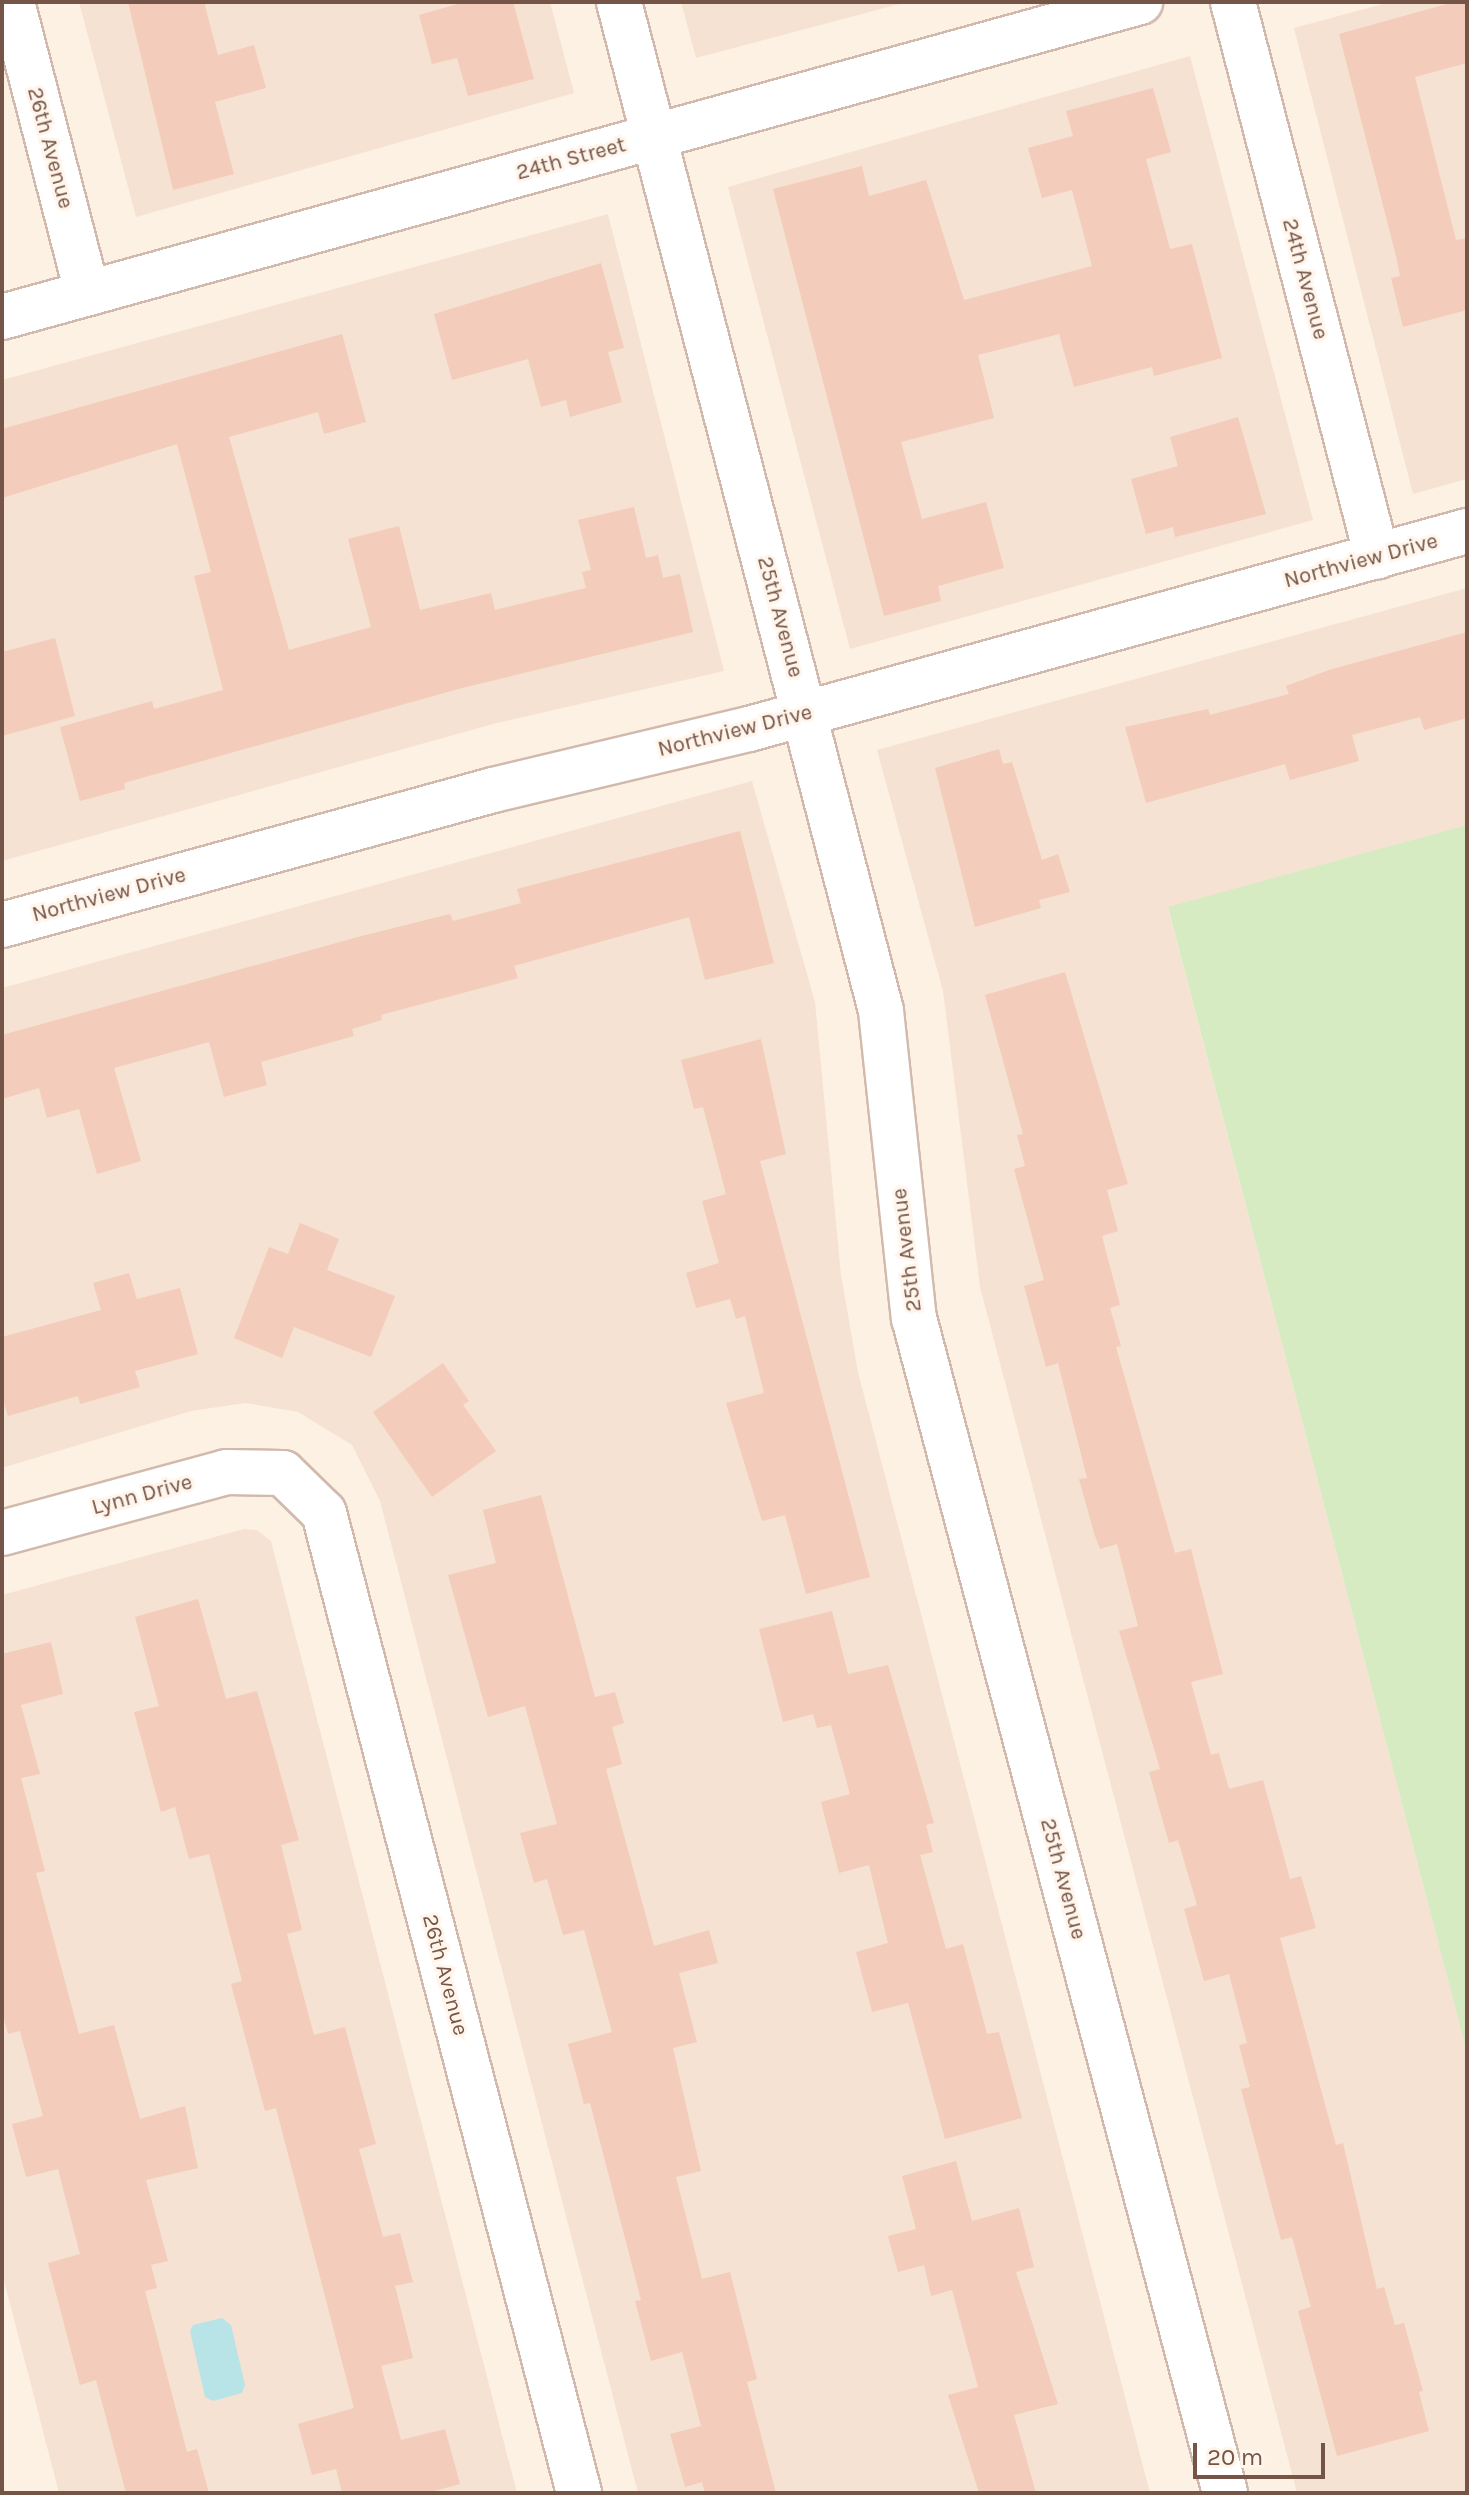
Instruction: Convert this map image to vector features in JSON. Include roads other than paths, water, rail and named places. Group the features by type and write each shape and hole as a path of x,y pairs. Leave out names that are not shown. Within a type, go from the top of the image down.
{"street":[{"name":"26th Avenue","path":"12,2 87,293"},
{"name":"25th Avenue","path":"619,2 881,1011 914,1318 1225,2493"},
{"name":"24th Street","path":"2,317 1140,2"},
{"name":"24th Avenue","path":"1233,2 1377,557"},
{"name":"Northview Drive","path":"2,925 493,790 805,713 1467,531"},
{"name":"Lynn Drive","path":"2,1533 226,1472 283,1473"},
{"name":"26th Avenue","path":"283,1473 324,1513 579,2493"}],"water":[{"path":"222,2318 231,2325 245,2385 242,2393 213,2401 205,2397 190,2331 193,2325"}]}
